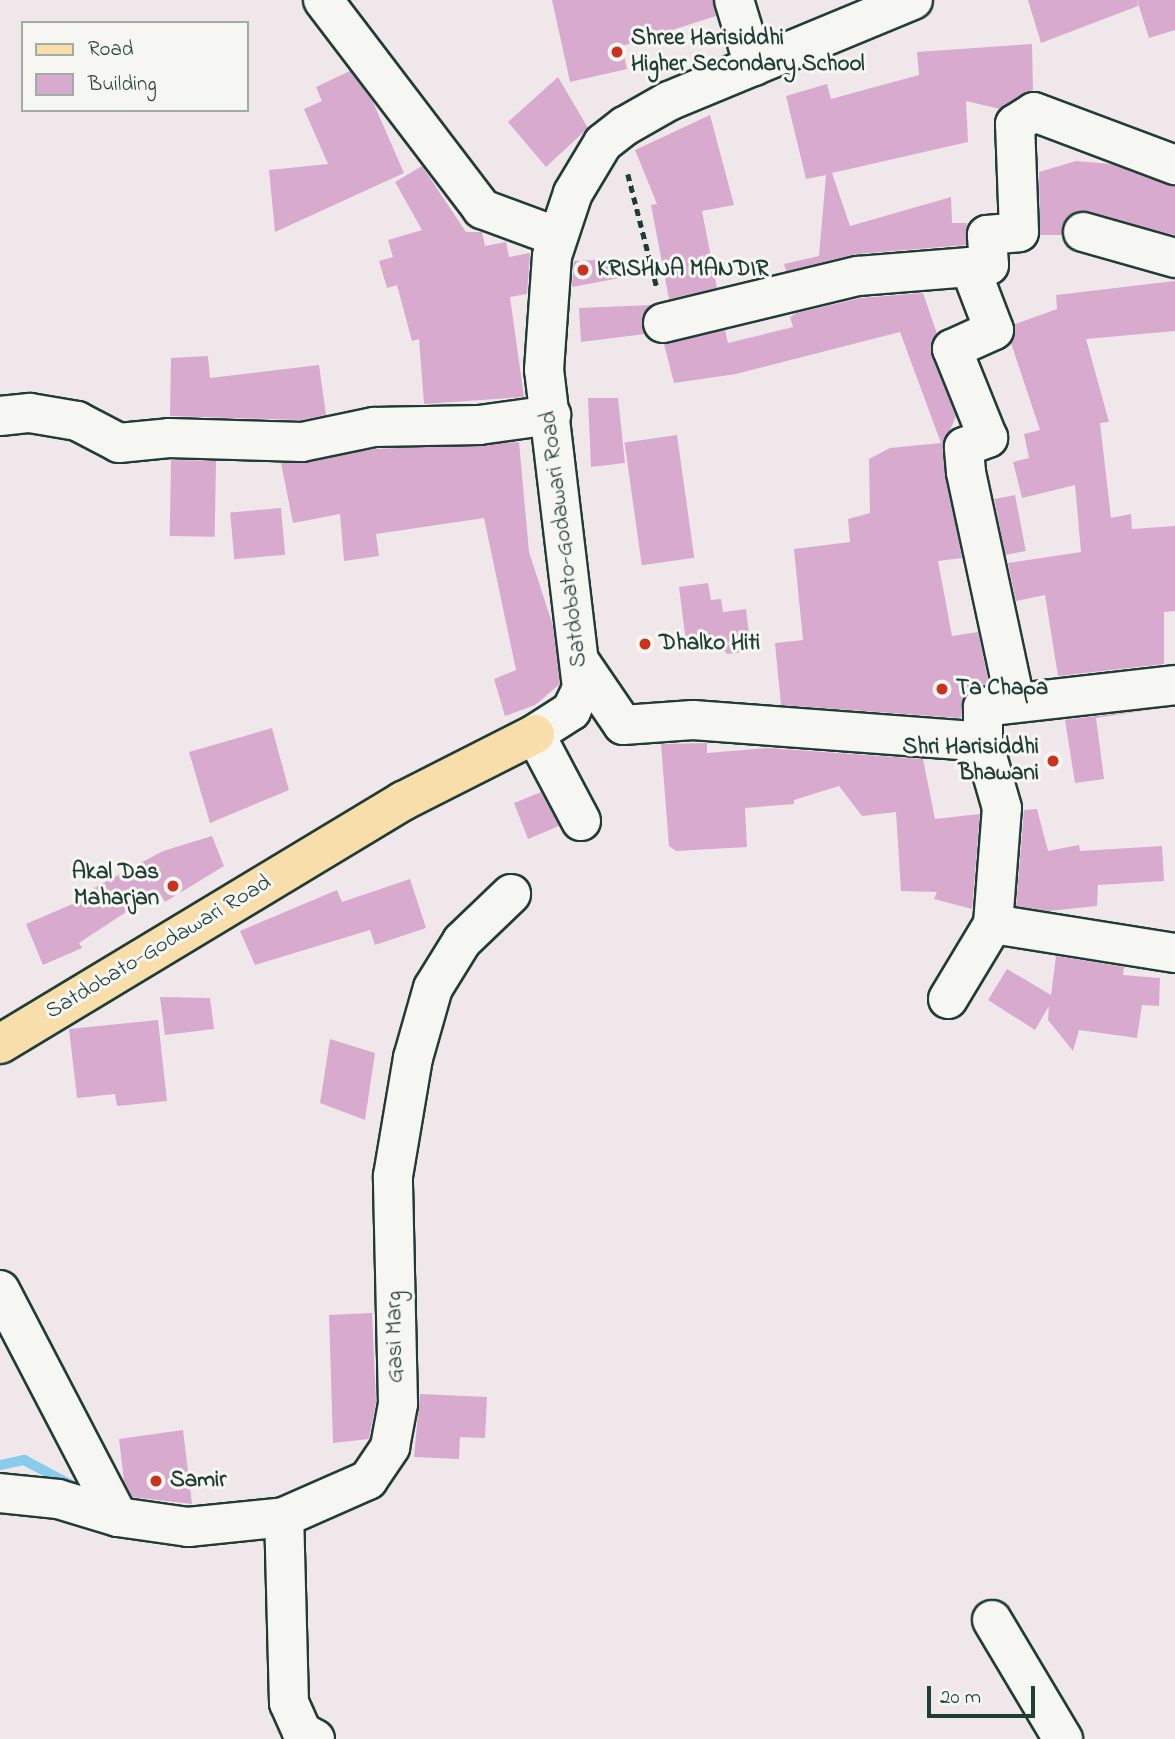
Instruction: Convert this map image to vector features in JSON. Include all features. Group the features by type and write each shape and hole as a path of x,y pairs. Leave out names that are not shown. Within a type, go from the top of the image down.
{"main road":[{"name":"Satdobato-Godawari Road","path":"0,1044 403,801 535,734"}],"street":[{"path":"323,0 482,209 555,236"},
{"path":"734,0 754,66"},
{"name":"Satdobato-Godawari Road","path":"535,734 571,711 582,688 543,328 555,236 573,193 603,143 669,102 913,0"},
{"path":"663,323 858,276 989,265 987,236 1019,232 1015,124 1034,112 1175,165"},
{"path":"1083,232 1175,258"},
{"path":"970,267 994,330 952,349 988,438 964,447 966,472 1015,701"},
{"path":"0,416 30,413 77,421 119,443 169,438 302,442 374,427 479,425 551,415"},
{"path":"580,662 623,725 693,720 983,742"},
{"path":"948,999 993,925 1002,808 983,742 983,707 1015,701 1175,685"},
{"path":"535,734 581,821"},
{"name":"Gasi Marg","path":"0,1493 58,1499 118,1517 188,1527 284,1517 368,1480 390,1447 398,1404 393,1176 412,1058 433,988 463,941 511,894"},
{"path":"993,925 1175,953"},
{"path":"0,1290 118,1517"},
{"path":"284,1517 289,1703 302,1732 315,1739"},
{"path":"992,1620 1063,1739"}],"path":[{"path":"603,143 627,172 642,213 663,323"}],"building":[{"name":"Shree Harisiddhi Higher Secondary School","path":"552,0 713,0 716,16 622,46 627,69 570,82"},
{"path":"1028,0 1137,0 1138,6 1041,43"},
{"path":"1137,0 1175,0 1175,30 1149,38"},
{"path":"1032,44 1033,90 1000,109 966,101 968,142 832,173 850,226 951,197 952,223 967,223 966,245 856,254 786,271 784,264 819,256 826,175 806,179 786,96 827,84 831,99 919,75 917,52"},
{"path":"350,71 373,102 404,173 275,232 269,170 328,164 304,109 322,101 316,87"},
{"path":"558,77 588,128 546,167 508,122"},
{"path":"710,115 734,205 702,211 717,288 669,299 651,205 657,204 635,150"},
{"path":"1076,161 1111,164 1175,186 1175,235 1078,211 1067,217 1062,235 1040,235 1039,172"},
{"path":"422,166 466,232 482,232 485,246 506,242 509,257 530,253 527,294 510,297 524,397 424,404 419,339 412,341 397,285 387,288 379,261 393,257 388,240 422,230 395,182"},
{"path":"618,259 620,278 572,287 574,261"},
{"path":"1175,281 1175,331 1086,339 1109,422 1100,423 1111,518 1131,514 1132,529 1175,526 1175,611 1164,612 1164,664 1058,676 1045,595 1016,601 1008,563 1081,552 1075,485 1022,498 1013,462 1029,458 1024,434 1040,430 1011,343 1015,324 1057,309 1056,295"},
{"path":"923,293 937,334 932,357 956,416 942,449 962,558 938,561 952,636 978,632 989,684 964,696 961,718 781,705 775,643 803,640 794,549 850,542 848,519 870,513 869,459 890,448 941,443 900,332 736,374 674,383 664,344 725,330 728,343 793,327 790,317 797,313 861,298"},
{"path":"652,305 642,317 645,334 581,342 579,308"},
{"path":"208,356 210,378 319,365 326,415 300,420 170,416 171,358"},
{"path":"588,398 618,398 625,463 591,467"},
{"path":"677,435 694,558 642,565 625,442"},
{"path":"519,442 529,552 553,626 560,684 535,705 505,716 494,679 516,670 484,518 376,534 379,556 344,561 340,514 293,523 281,463 376,449"},
{"path":"171,460 216,461 215,537 170,536"},
{"path":"1015,495 1026,551 1005,555 994,499"},
{"path":"281,508 285,555 234,559 230,512"},
{"path":"708,583 711,600 721,599 723,612 746,609 751,651 727,654 715,638 686,642 679,587"},
{"path":"1155,709 1096,718 1104,779 1075,783 1065,720"},
{"path":"272,728 289,790 210,823 189,752"},
{"path":"707,743 707,753 767,748 923,759 935,819 980,814 972,909 934,899 937,892 901,891 896,812 862,816 839,786 794,800 794,804 745,808 747,847 676,851 669,846 661,744"},
{"path":"541,792 559,826 528,839 514,803"},
{"path":"1037,809 1048,851 1079,845 1080,851 1162,846 1164,881 1098,885 1097,906 1048,911 1016,906 1024,810"},
{"path":"212,836 224,866 165,902 158,891 79,943 82,948 43,965 26,924 98,893 94,888 163,851"},
{"path":"410,879 426,928 375,945 370,930 255,965 240,931 337,890 342,902"},
{"path":"1056,956 1124,967 1123,975 1160,978 1159,1006 1142,1005 1137,1038 1079,1030 1073,1051 1048,1020 1049,1006 1035,1030 988,1000 1007,969 1051,995"},
{"path":"160,997 210,998 214,1029 165,1035"},
{"path":"158,1020 167,1101 117,1106 115,1094 77,1098 69,1029"},
{"path":"330,1039 375,1053 365,1120 320,1103"},
{"path":"372,1313 376,1402 369,1439 333,1443 329,1315"},
{"path":"420,1394 487,1397 485,1438 460,1437 459,1459 414,1457"},
{"name":"Samir","path":"183,1430 192,1504 132,1497 124,1481 119,1439"}],"waterway":[{"path":"0,1465 24,1460 75,1487"}],"place":[{"name":"Shree Harisiddhi Higher Secondary School","path":"617,52"},
{"name":"KRISHNA MANDIR","path":"583,270"},
{"name":"Dhalko Hiti","path":"645,644"},
{"name":"Ta Chapa","path":"942,689"},
{"name":"Shri Harisiddhi Bhawani","path":"1053,761"},
{"name":"Akal Das Maharjan","path":"173,886"},
{"name":"Samir","path":"156,1481"}]}
